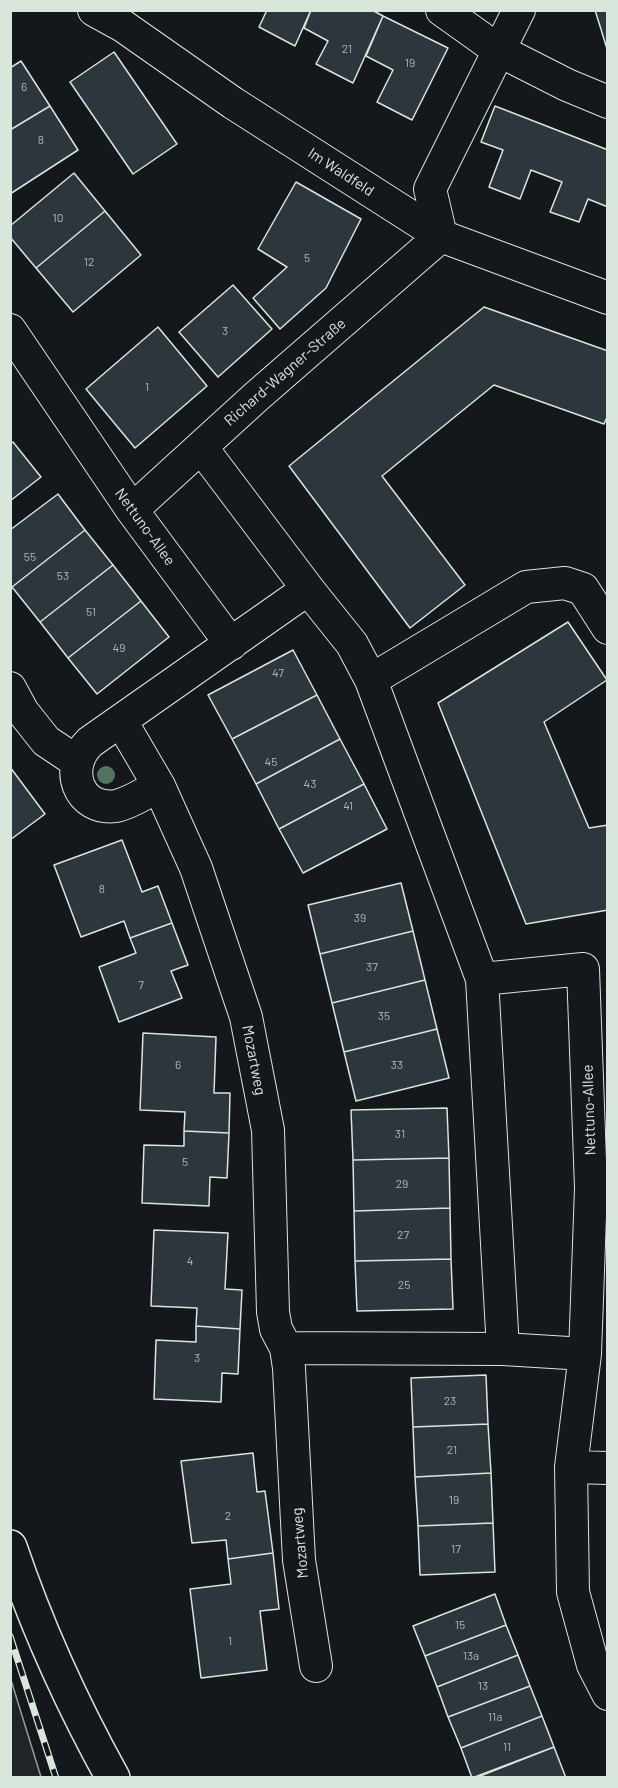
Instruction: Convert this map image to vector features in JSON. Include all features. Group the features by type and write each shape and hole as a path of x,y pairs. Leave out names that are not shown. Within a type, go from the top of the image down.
{"street":[{"name":"Im Waldfeld","path":"94,10 123,26 233,103 441,236 608,298"},
{"path":"442,10 498,50 567,86 608,102"},
{"path":"441,236 430,189 519,10"},
{"name":"Richard-Wagner-Straße","path":"132,510 256,396 441,236"},
{"name":"Nettuno-Allee","path":"10,330 132,510 231,644"},
{"path":"201,447 352,644 371,680 482,979 503,1349"},
{"path":"371,680 526,587 565,583 583,589 608,628"},
{"path":"159,786 117,806 94,803 78,785 75,773 76,761 81,750 90,742 308,589"},
{"path":"10,688 23,712 46,741 76,761"},
{"name":"Mozartweg","path":"121,721 159,786 196,868 246,1017 268,1130 273,1312 276,1329 286,1347 299,1560 316,1666"},
{"name":"Nettuno-Allee","path":"482,979 595,967 585,1354 571,1467 573,1592 592,1665 608,1694"},
{"path":"286,1347 503,1349 585,1354"},
{"path":"571,1467 608,1468"},
{"path":"10,1547 56,1667 112,1778"}],"shaded area":[{"path":"11,1680 41,1777 11,1777"}],"building":[{"path":"267,10 311,10 295,46 259,27"},
{"path":"311,10 372,10 383,16 353,83 316,64 328,41 304,28"},
{"path":"595,10 608,10 608,52"},
{"path":"383,16 448,48 412,120 377,102 393,70 366,56"},
{"path":"114,52 177,144 133,174 70,82"},
{"path":"21,61 50,106 10,130 10,68"},
{"path":"50,106 78,150 10,194 10,130"},
{"path":"495,106 608,150 608,207 588,199 579,222 550,212 562,182 531,170 520,199 489,187 503,150 481,142"},
{"path":"74,173 105,211 36,268 10,237 10,226"},
{"path":"296,182 361,219 326,288 280,329 253,298 287,267 258,249"},
{"path":"105,211 141,255 73,312 36,268"},
{"path":"233,285 272,329 218,377 179,332"},
{"path":"484,307 608,351 608,415 604,424 494,385 382,476 465,585 410,628 289,466"},
{"path":"158,327 207,386 135,448 86,389"},
{"path":"13,442 41,477 10,501 10,444"},
{"path":"58,494 85,530 12,587 10,584 10,530"},
{"path":"85,530 113,565 40,622 12,587"},
{"path":"113,565 141,601 68,658 40,622"},
{"path":"141,601 169,637 97,694 68,658"},
{"path":"568,622 607,680 544,722 589,828 608,825 608,910 526,924 438,703"},
{"path":"293,650 317,695 232,739 208,695"},
{"path":"317,695 340,739 256,784 232,739"},
{"path":"340,739 364,784 279,829 256,784"},
{"path":"10,767 45,814 10,840"},
{"path":"364,784 387,829 303,873 279,829"},
{"path":"122,840 142,892 158,886 172,923 130,938 124,921 81,937 54,865"},
{"path":"401,883 413,931 320,954 308,905"},
{"path":"172,923 188,965 171,971 182,998 119,1022 99,967 136,953 130,938"},
{"path":"413,931 425,980 332,1003 320,954"},
{"path":"425,980 437,1029 344,1052 332,1003"},
{"path":"437,1029 449,1078 356,1101 344,1052"},
{"path":"143,1033 216,1037 214,1093 230,1093 229,1133 184,1131 185,1112 140,1110"},
{"path":"447,1108 449,1158 353,1160 351,1110"},
{"path":"184,1131 229,1133 227,1178 210,1177 209,1206 142,1203 144,1145 184,1146"},
{"path":"449,1158 450,1208 354,1211 353,1160"},
{"path":"450,1208 451,1259 355,1261 354,1211"},
{"path":"154,1230 228,1233 225,1289 242,1290 240,1329 196,1326 197,1308 151,1306"},
{"path":"451,1259 453,1309 357,1311 355,1261"},
{"path":"196,1326 240,1329 238,1374 222,1373 221,1402 154,1399 156,1340 196,1342"},
{"path":"486,1375 488,1424 413,1427 411,1378"},
{"path":"488,1424 491,1473 415,1477 413,1427"},
{"path":"253,1453 257,1492 265,1491 273,1553 228,1559 226,1540 192,1543 181,1461"},
{"path":"491,1473 493,1523 418,1526 415,1477"},
{"path":"493,1523 495,1572 420,1575 418,1526"},
{"path":"273,1553 279,1609 260,1611 267,1670 201,1678 190,1589 231,1584 228,1559"},
{"path":"495,1594 506,1625 425,1656 413,1626"},
{"path":"506,1625 518,1655 437,1687 425,1656"},
{"path":"518,1655 530,1686 448,1717 437,1687"},
{"path":"530,1686 542,1716 461,1748 448,1717"},
{"path":"542,1716 554,1747 472,1778 461,1748"},
{"path":"554,1747 566,1778 475,1778"}],"railway":[{"path":"10,1636 56,1778"}]}
